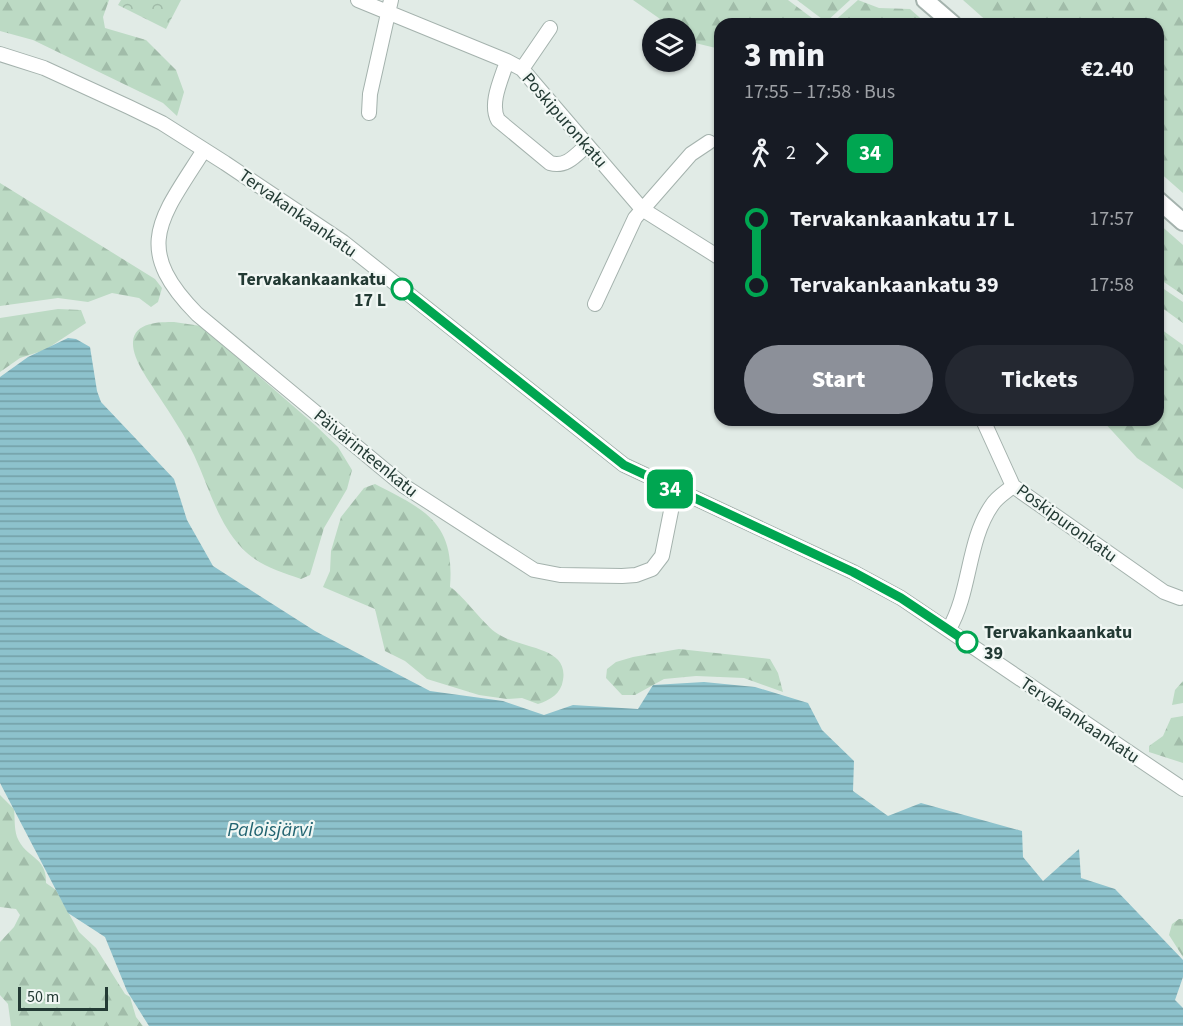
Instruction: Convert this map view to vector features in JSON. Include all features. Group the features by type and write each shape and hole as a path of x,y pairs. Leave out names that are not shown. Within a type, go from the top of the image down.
{"street":[{"name":"Poskipuronkatu","path":"358,0 390,6 522,69 642,210 714,254"},
{"path":"926,0 946,18"},
{"path":"369,113 370,94 390,6"},
{"path":"522,69 550,28"},
{"name":"Tervakankaankatu","path":"0,54 44,68 162,123 343,242 598,447 624,465 675,491 853,572 901,598 1183,789"},
{"path":"507,61 494,105 494,113 498,120 550,163 564,164 587,145"},
{"path":"595,304 635,218 691,154 710,142"},
{"name":"Päivärinteenkatu","path":"204,150 159,230 159,257 173,286 197,314 404,486 523,564 546,573 560,575 636,575 652,569 662,556 675,491"},
{"path":"1164,205 1183,222"},
{"name":"Poskipuronkatu","path":"986,426 1013,486 1164,592 1180,598"},
{"path":"949,629 961,604 986,516 993,502 1013,486"}],"green space":[{"path":"0,0 109,0 103,17 105,28 146,40 176,70 184,92 177,116 163,103 33,40 0,31"},
{"path":"121,0 181,0 166,29 118,5"},
{"path":"633,0 788,0 812,18 714,18 714,48 696,43 696,18 659,18"},
{"path":"797,0 850,0 830,18 821,18"},
{"path":"858,0 879,8 910,9 920,18 838,18"},
{"path":"963,0 1183,0 1183,193 1164,176 1164,18 983,18"},
{"path":"0,183 155,279 162,288 158,302 151,307 139,298 112,293 88,302 58,298 0,306"},
{"path":"1164,228 1183,245 1183,295 1164,282"},
{"path":"1164,289 1183,302 1183,323 1164,309"},
{"path":"58,309 81,310 86,323 45,350 20,358 0,372 0,318"},
{"path":"174,322 201,326 315,425 338,447 352,470 347,489 324,528 310,575 301,579 269,567 241,547 220,515 190,447 142,370 133,349 134,335 149,324"},
{"path":"1164,331 1183,345 1183,489 1137,458 1108,426 1164,426"},
{"path":"375,484 409,502 434,521 448,548 450,587 495,632 505,638 550,654 558,660 563,669 563,680 554,696 538,704 522,698 507,699 479,695 427,679 405,661 385,651 375,609 323,587 330,571 331,551 341,517 364,488"},
{"path":"679,649 770,659 778,673 783,692 744,678 696,676 664,679 635,695 622,695 606,678 607,669 616,662"},
{"path":"1183,681 1183,703 1172,705 1175,690"},
{"path":"1183,716 1183,763 1149,752 1149,746 1163,736 1171,718"},
{"path":"0,795 14,809 16,834 21,844 40,862 46,883 56,890 79,932 96,948 125,994 130,997 136,1017 143,1026 11,1026 8,1004 0,995 0,942 14,927 20,915 16,909 0,907"},
{"path":"1183,919 1183,957 1169,935 1172,924"}],"water":[{"name":"Paloisjärvi","path":"68,338 76,339 90,347 101,402 174,479 187,520 213,566 315,631 430,691 503,701 544,715 573,705 638,709 653,685 704,682 755,687 808,703 822,730 854,761 853,791 888,816 921,803 1022,831 1023,857 1043,881 1079,849 1081,878 1115,889 1183,960 1183,977 1175,1000 1183,1008 1183,1026 149,1026 127,991 105,937 68,913 0,783 0,377 28,357"}],"bus line":[{"name":"34","path":"402,289 598,447 624,465 675,491 853,572 901,598 967,642"}],"place":[{"name":"Tervakankaankatu 17 L","path":"402,289"},
{"name":"Tervakankaankatu 39","path":"967,642"}]}
